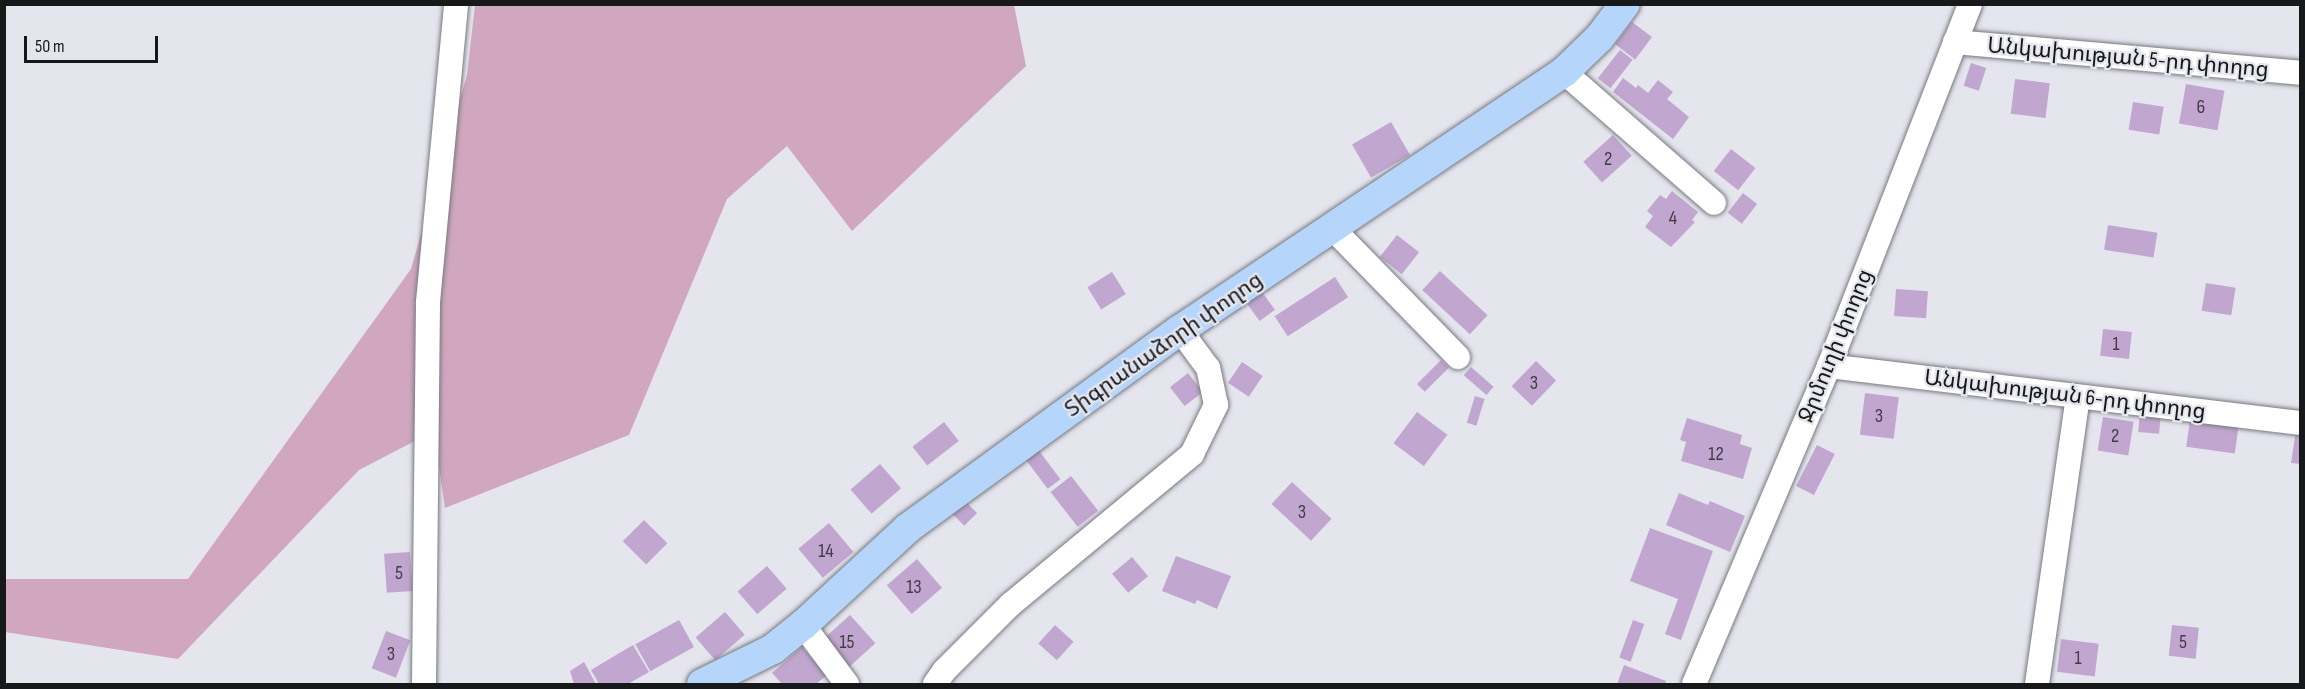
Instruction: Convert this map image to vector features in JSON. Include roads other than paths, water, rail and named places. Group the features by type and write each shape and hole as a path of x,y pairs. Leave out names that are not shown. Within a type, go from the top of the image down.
{"main road":[{"name":"Տիգրանաձորի փողոց","path":"702,684 773,649 803,625 908,528 1180,330 1333,230 1564,72 1600,37 1625,4"}],"street":[{"path":"424,684 428,302 456,4"},
{"name":"Ջրմուղի փողոց","path":"1694,684 1829,366 1970,4"},
{"name":"Անկախության 5-րդ փողոց","path":"1955,42 2301,73"},
{"path":"1564,72 1714,203"},
{"path":"1333,230 1458,357"},
{"path":"935,684 944,671 1011,604 1192,454 1216,405 1208,368 1180,330"},
{"name":"Անկախության 6-րդ փողոց","path":"1829,366 2078,398 2301,423"},
{"path":"2037,684 2078,398"},
{"path":"803,625 847,684"}]}
